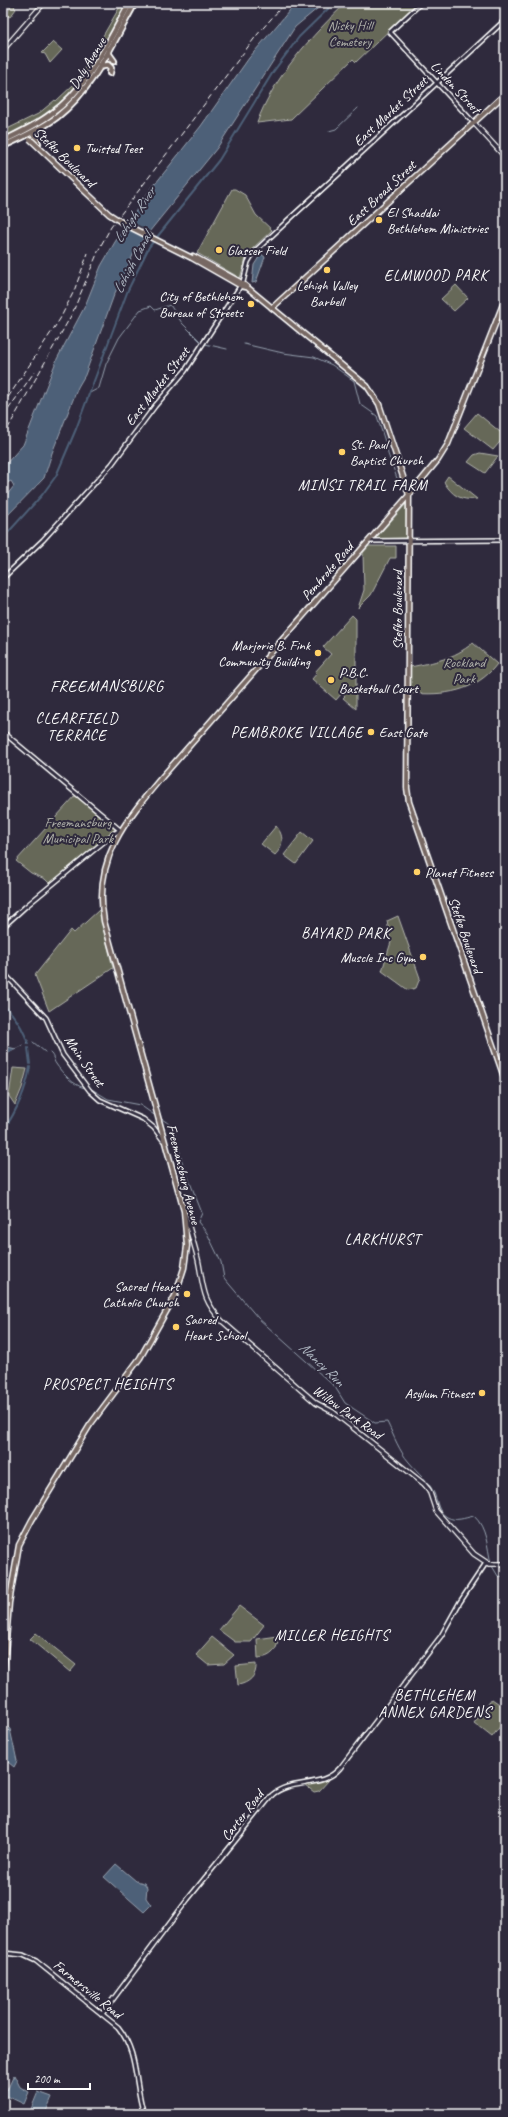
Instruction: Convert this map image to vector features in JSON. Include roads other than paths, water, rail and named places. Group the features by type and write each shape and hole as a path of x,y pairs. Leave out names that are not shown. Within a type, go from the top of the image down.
{"highway":[{"name":"Daly Avenue","path":"3,141 29,135 74,94 95,65 130,3"},
{"name":"Daly Avenue","path":"3,146 29,135 56,118 73,103 99,67 135,3"},
{"path":"109,49 109,54 114,61"},
{"path":"99,67 108,64 111,68 110,73"},
{"path":"29,135 38,143"}],"main road":[{"path":"3,50 44,3"},
{"name":"East Broad Street","path":"272,308 505,94"},
{"name":"Linden Street","path":"474,123 505,157"},
{"name":"Stefko Boulevard","path":"29,135 109,214 126,225 192,257"},
{"name":"Stefko Boulevard","path":"38,143 111,212 127,223 243,286 272,308 363,383 374,394 380,406 409,495 407,788 409,802 505,1080"},
{"name":"Pembroke Road","path":"120,830 169,768 369,541 438,460 448,444 505,300"},
{"name":"Freemansburg Avenue","path":"3,1679 9,1608 19,1545 32,1520 90,1425 140,1358 175,1296 184,1268 187,1246 184,1211 103,915 102,890 106,863 120,830"},
{"name":"Willow Park Road","path":"184,1211 198,1260 203,1291 217,1316 316,1403 333,1412 424,1484 429,1490 437,1513 474,1554 487,1564 505,1564"}],"street":[{"name":"Linden Street","path":"421,3 390,32 438,82 474,123"},
{"name":"East Market Street","path":"3,578 30,553 118,456 155,406 185,371 243,286 248,262 254,252 505,20"},
{"path":"369,541 505,540"},
{"path":"3,732 120,830 51,884 3,927"},
{"name":"Main Street","path":"3,972 46,1018 63,1055 90,1091 100,1100 145,1120 166,1143"},
{"name":"Carter Road","path":"102,2014 188,1899 272,1795 287,1786 325,1779 340,1768 441,1636 460,1602 487,1564"},
{"name":"Farmersville Road","path":"3,1953 23,1955 36,1961 119,2029 131,2049 144,2114"}],"water":[{"name":"Lehigh River","path":"296,3 324,3 295,27 217,148 145,237 133,255 114,295 85,375 78,387 52,453 44,478 3,520 3,500 14,486 11,481 3,485 3,467 23,445 57,359 85,306 101,266 115,242 148,193 201,126 249,58"},
{"path":"261,254 265,257 256,282 252,283 254,265"},
{"path":"3,1046 16,1049 3,1056"},
{"path":"3,1056 7,1069 3,1084"},
{"path":"3,1724 10,1729 17,1761 14,1767 3,1758"},
{"path":"116,1864 136,1881 144,1883 147,1887 146,1898 151,1905 144,1912 104,1877"},
{"path":"14,2075 20,2087 29,2092 24,2104 5,2095"},
{"path":"38,2092 52,2097 45,2114 31,2109"}],"waterway":[{"name":"Lehigh Canal","path":"3,538 42,495 56,476 76,429 128,290 149,247 219,160 273,72 299,37 334,3"},
{"path":"329,131 336,129 358,108"},
{"path":"88,394 99,388 106,364 119,338 140,310 151,306 155,310 170,305 182,323 200,341"},
{"path":"205,344 227,349"},
{"path":"244,344 283,353 314,357 332,365 354,381 360,404 377,416 388,454 401,489"},
{"name":"Lehigh Canal","path":"3,1004 18,1022 28,1044"},
{"name":"Nancy Run","path":"33,1042 45,1052"},
{"name":"Nancy Run","path":"15,1049 23,1045"},
{"name":"Lehigh Canal","path":"28,1048 30,1064"},
{"name":"Nancy Run","path":"50,1053 56,1064 65,1075 77,1085 85,1088"},
{"name":"Lehigh Canal","path":"3,1131 20,1100 30,1067"},
{"name":"Nancy Run","path":"90,1088 108,1099 140,1105 157,1117"},
{"name":"Nancy Run","path":"161,1119 167,1122 175,1133 182,1161 202,1213 198,1222 207,1233 221,1262 224,1278 258,1318 335,1387 345,1403 375,1423 387,1422 402,1453 432,1488 441,1512 447,1517 457,1519 474,1516 482,1526 491,1563"},
{"name":"Nancy Run","path":"492,1566 498,1576 505,1578"}],"railway":[{"path":"3,437 72,314 100,247 111,227 257,35 285,3"},
{"path":"3,405 60,319 74,291 88,253"},
{"path":"3,417 35,371"}],"place":[{"name":"Twisted Tees","path":"77,148"},
{"name":"El Shaddai Bethlehem Ministries","path":"379,220"},
{"name":"Glasser Field","path":"219,250"},
{"name":"Lehigh Valley Barbell","path":"327,270"},
{"name":"City of Bethlehem Bureau of Streets","path":"251,304"},
{"name":"St. Paul Baptist Church","path":"342,452"},
{"name":"Marjorie B. Fink Community Building","path":"318,653"},
{"name":"P.B.C. Basketball Court","path":"331,680"},
{"name":"East Gate","path":"371,732"},
{"name":"Planet Fitness","path":"417,872"},
{"name":"Muscle Inc Gym","path":"423,957"},
{"name":"Sacred Heart Catholic Church","path":"187,1294"},
{"name":"Sacred Heart School","path":"176,1327"},
{"name":"Asylum Fitness","path":"482,1393"}],"district":[{"name":"ELMWOOD PARK","path":"436,275"},
{"name":"MINSI TRAIL FARM","path":"363,485"},
{"name":"FREEMANSBURG","path":"107,685"},
{"name":"CLEARFIELD TERRACE","path":"77,726"},
{"name":"PEMBROKE VILLAGE","path":"297,732"},
{"name":"BAYARD PARK","path":"346,933"},
{"name":"LARKHURST","path":"383,1239"},
{"name":"PROSPECT HEIGHTS","path":"108,1384"},
{"name":"MILLER HEIGHTS","path":"332,1635"},
{"name":"BETHLEHEM ANNEX GARDENS","path":"435,1704"}],"park label":[{"name":"Nisky Hill Cemetery","path":"350,34"},
{"name":"Rockland Park","path":"464,670"},
{"name":"Freemansburg Municipal Park","path":"78,830"}]}
